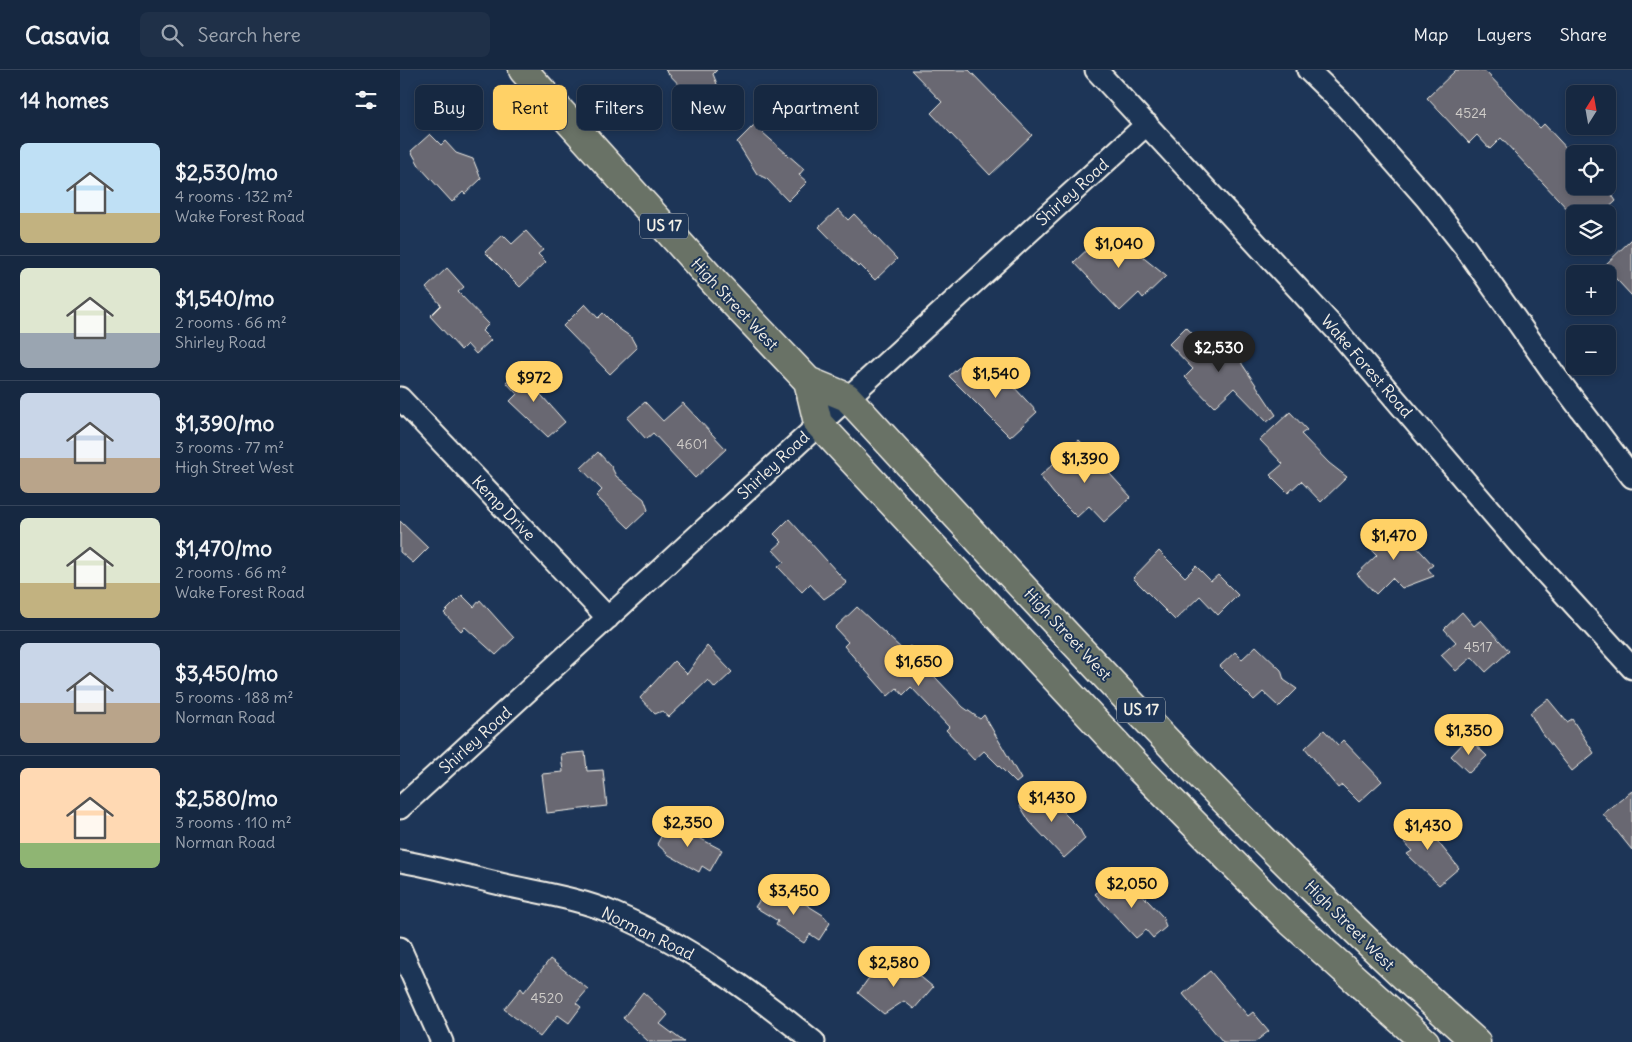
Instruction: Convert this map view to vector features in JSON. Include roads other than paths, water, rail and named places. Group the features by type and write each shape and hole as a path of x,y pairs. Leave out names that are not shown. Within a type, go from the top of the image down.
{"main road":[{"name":"High Street West","path":"523,70 716,284 808,381 847,397 1263,839 1398,972 1476,1042"},
{"name":"High Street West","path":"808,381 818,423 1136,765 1287,918 1426,1042"}],"street":[{"name":"Wake Forest Road","path":"1096,70 1339,333 1518,543 1632,668"},
{"path":"1308,70 1344,105 1464,246 1554,374 1632,477"},
{"name":"Shirley Road","path":"400,808 818,423 1147,124"},
{"name":"Kemp Drive","path":"400,398 608,618"},
{"name":"Norman Road","path":"400,861 565,897 613,913 663,937 713,966 772,1008 814,1042"},
{"path":"400,948 442,1042"}]}
